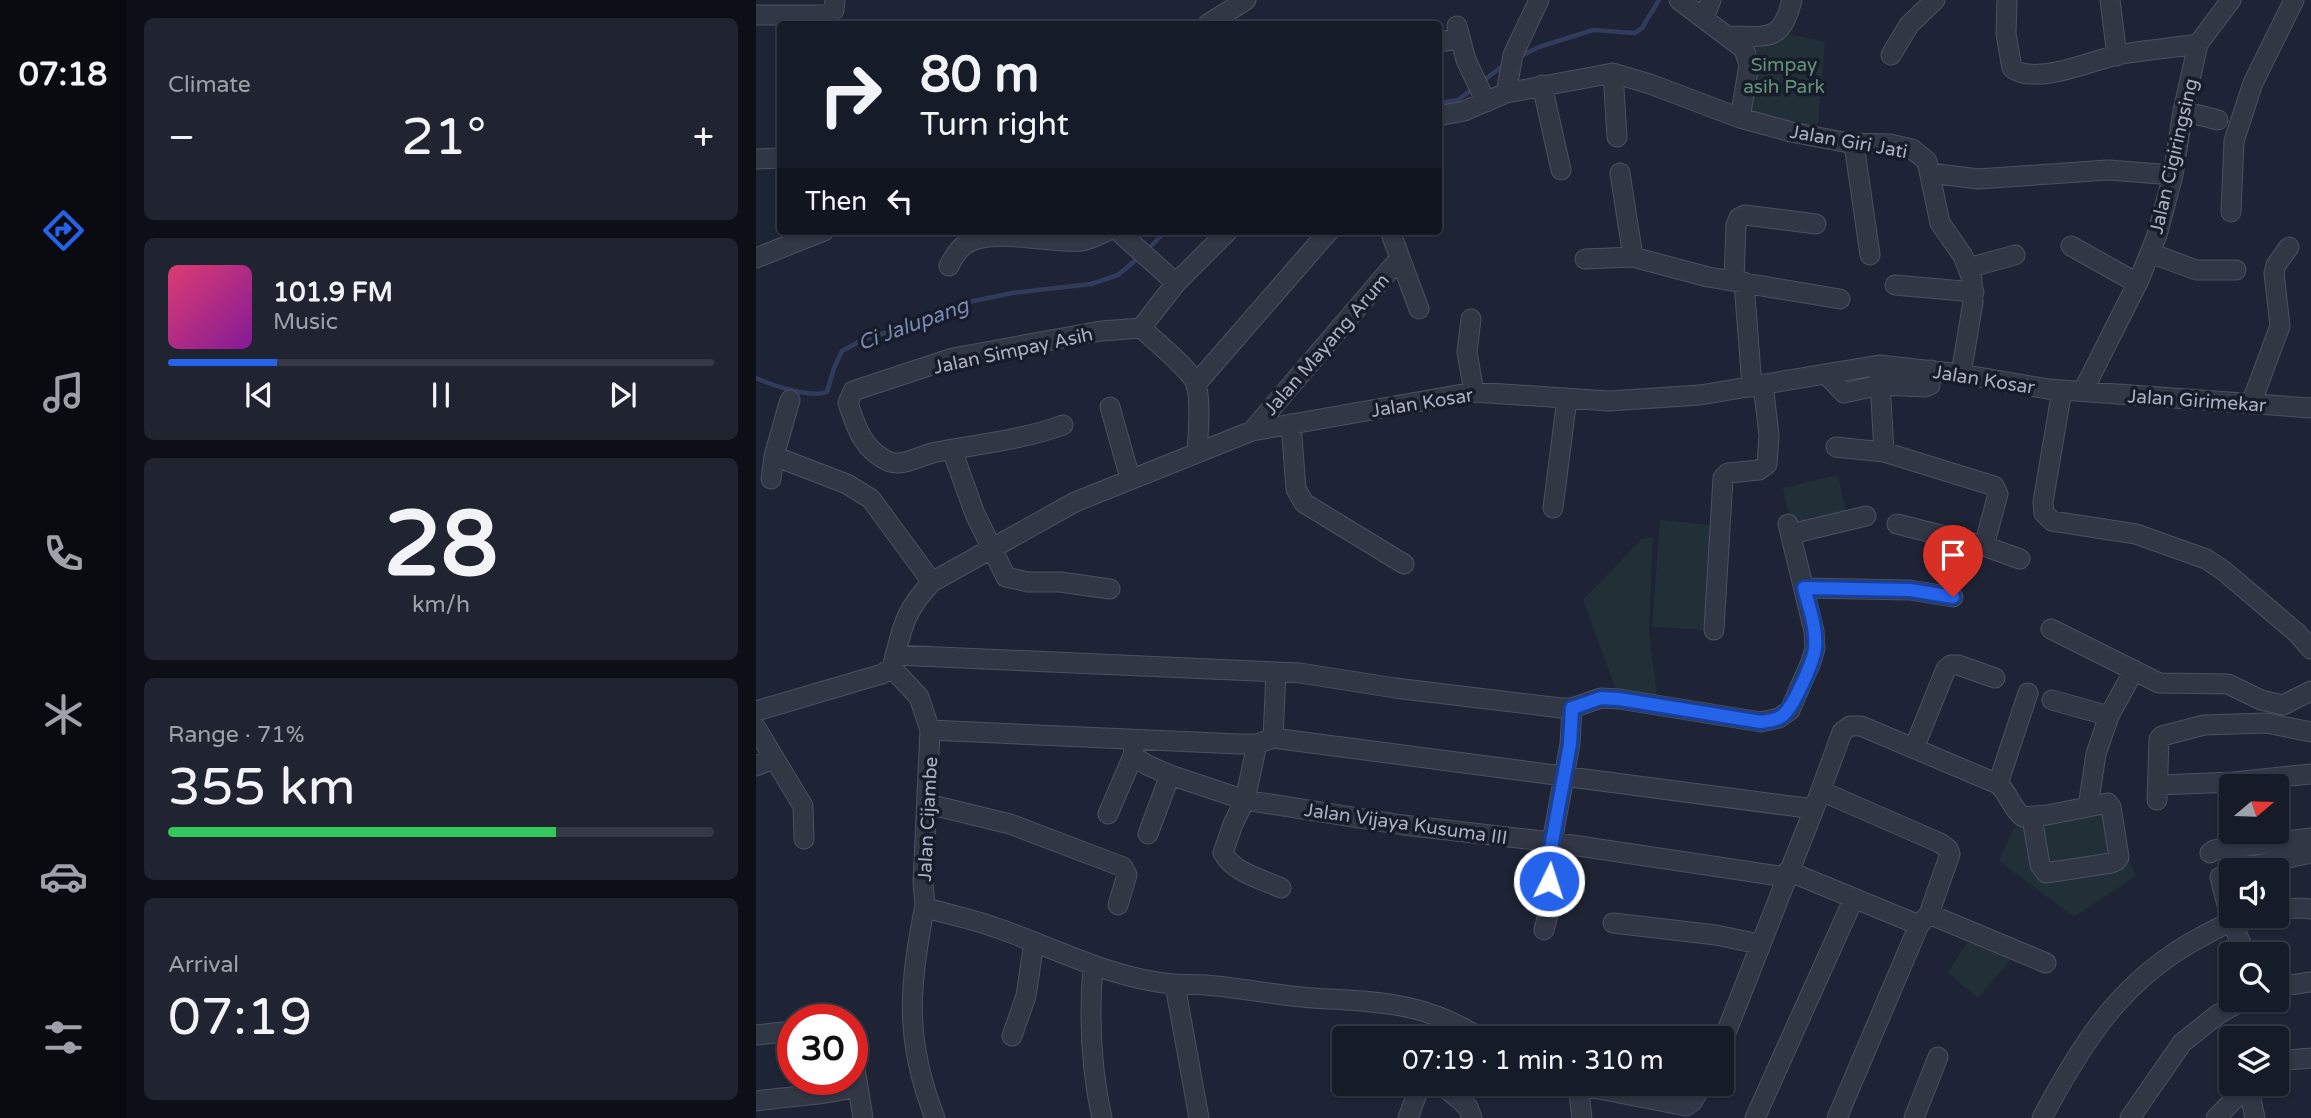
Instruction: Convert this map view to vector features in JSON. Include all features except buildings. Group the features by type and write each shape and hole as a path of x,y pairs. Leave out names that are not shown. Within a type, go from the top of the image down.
{"street":[{"path":"756,16 823,15 834,10 835,0"},
{"path":"1213,21 1246,0"},
{"path":"1506,93 1513,61 1539,0"},
{"path":"1678,0 1708,9 1729,36 1744,49 1749,65 1741,118"},
{"path":"1729,36 1772,34 1782,28 1787,20 1792,0"},
{"path":"1891,55 1909,25 1935,0"},
{"path":"2007,0 2006,34 2012,68 2018,72 2040,74 2117,55 2199,44"},
{"path":"2110,0 2117,55"},
{"name":"Jalan Cigiringsing","path":"2084,391 2150,253 2173,175 2183,111 2199,44 2231,0"},
{"path":"2231,212 2234,141 2239,122 2253,83 2294,0"},
{"path":"1442,40 1458,33 1480,90"},
{"path":"1480,90 1506,93 1613,73 1617,137"},
{"name":"Jalan Giri Jati","path":"1613,73 1741,118 1791,132 1854,144 1890,144 1912,149 1927,161 1940,223 1958,247 1968,268 1974,292 1961,374"},
{"path":"1542,85 1561,170"},
{"path":"1442,115 1464,111 1480,90"},
{"path":"2183,111 2218,120"},
{"path":"1854,144 1870,255"},
{"path":"756,159 777,158"},
{"path":"1930,173 1978,179 2108,170 2173,175"},
{"path":"1620,173 1633,257"},
{"path":"1714,630 1723,478 1728,473 1759,470 1767,464 1769,435 1739,281 1737,225 1739,218 1745,215 1816,224"},
{"path":"756,258 814,235"},
{"path":"949,266 954,256 966,245 981,238 1039,237 1081,241 1097,235"},
{"path":"1123,235 1176,283"},
{"path":"1197,452 1199,425 1196,384 1189,372 1141,328 1176,283 1224,235"},
{"path":"1196,384 1326,235"},
{"path":"1391,235 1419,309"},
{"path":"2071,246 2137,283"},
{"path":"2251,404 2280,326 2274,273 2288,247"},
{"path":"2150,253 2196,270 2236,270"},
{"path":"1968,268 2015,255"},
{"path":"1585,259 1633,257 1688,273 1840,299"},
{"name":"Jalan Mayang Arum","path":"1252,430 1400,258"},
{"path":"1895,285 1974,292"},
{"path":"1471,319 1467,352 1474,392"},
{"name":"Jalan Simpay Asih","path":"952,450 891,463 870,449 859,435 848,403 849,396 853,391 953,358 1101,331 1141,328"},
{"name":"Jalan Kosar","path":"894,662 904,620 915,599 932,582 1075,502 1252,430 1474,392 1609,401 1700,395 1853,370 1874,380 1931,370 2084,391"},
{"path":"1826,374 1844,393 1874,380 1884,452"},
{"path":"2062,390 2043,502 2044,513 2052,521 2136,534 2206,559 2224,570 2297,633 2311,649"},
{"name":"Jalan Girimekar","path":"2084,391 2311,408"},
{"path":"1553,508 1567,398"},
{"path":"771,479 774,456 790,400"},
{"path":"1110,407 1130,478"},
{"path":"1291,424 1296,489 1304,503 1404,564"},
{"path":"1063,425 1034,435 952,450 975,514 1002,573 1012,580 1060,582 1110,589"},
{"path":"1836,447 1884,452 1994,486 1998,494 1984,546"},
{"path":"774,456 847,484 871,499 932,582"},
{"path":"756,711 882,674 894,662 1300,673 1395,688 1572,708 1601,698 1619,699 1761,722 1780,718 1790,709 1815,648 1814,631 1789,529 1866,516"},
{"path":"1897,524 1984,546 2020,559"},
{"path":"1804,588 1910,590 1953,597"},
{"path":"2051,629 2164,685 2228,684 2261,700 2280,705 2288,704 2311,691"},
{"name":"Jalan Cijambe","path":"894,662 919,697 930,730 923,883 925,905 930,909 995,927 1093,965 1124,974 1175,985 1202,984 1302,997 1367,1000 1408,1007 1448,1019 1460,1026"},
{"path":"1914,748 1946,669 1951,665 1958,665 1995,678"},
{"path":"2090,800 2096,754 2109,716 2134,670"},
{"path":"1276,672 1265,741 1223,853 1229,862 1239,869 1281,888"},
{"path":"1998,784 2028,693"},
{"path":"2053,700 2109,716"},
{"path":"1544,930 1555,888 1548,879 1572,708"},
{"path":"2311,732 2266,723 2204,725 2162,736 2159,739 2158,792 2311,774"},
{"path":"1728,1026 1814,810 1835,747 1842,732 1850,726 1861,726 1998,784 2023,817 2032,818 2108,803 2111,807 2119,857 2111,863 2046,873 2040,865 2032,818"},
{"path":"756,728 765,762 804,809 804,839"},
{"path":"930,730 1134,748 1265,741 1814,810"},
{"path":"1108,814 1134,748"},
{"name":"Jalan Vijaya Kusuma III","path":"1134,748 1139,761 1170,775 1245,800 1403,825 1787,874 2046,963"},
{"path":"1148,834 1170,775"},
{"path":"1821,791 1948,849 1948,861 1837,1118"},
{"path":"928,804 1010,824 1123,867 1127,875 1118,905"},
{"path":"2210,853 2212,850 2311,838"},
{"path":"2289,858 2311,853"},
{"path":"1755,1118 1854,898"},
{"path":"925,905 916,951 911,1018 913,1041 935,1118"},
{"path":"2289,908 2311,909"},
{"path":"1613,923 1716,935 1759,944"},
{"path":"2042,1118 2064,1077 2109,1010 2126,991 2179,948 2220,928"},
{"path":"1012,1036 1026,996 1034,942"},
{"path":"1093,965 1091,1017 1101,1118"},
{"path":"2289,985 2311,982"},
{"path":"1175,985 1199,1118"},
{"path":"2130,1118 2182,1043 2222,1012"},
{"path":"756,1035 777,1033"},
{"path":"1914,1118 1938,1057"},
{"path":"2289,1060 2311,1058"},
{"path":"756,1101 801,1095"},
{"path":"859,1095 863,1118"},
{"path":"1408,1118 1416,1096"},
{"path":"1455,1096 1468,1107 1472,1118"},
{"path":"1578,1096 1582,1118"},
{"path":"1632,1096 1678,1106 1686,1106 1695,1096"},
{"path":"2216,1118 2237,1096"},
{"path":"2251,1096 2255,1118"}],"green space":[{"name":"Simpay asih Park","path":"1783,32 1825,42 1817,135 1741,117 1747,65 1729,36"},
{"path":"1838,475 1847,517 1792,529 1783,488"},
{"path":"1660,520 1713,525 1707,630 1652,627"},
{"path":"1653,537 1649,632 1657,697 1622,705 1583,600 1642,539"},
{"path":"2106,804 2136,876 2074,917 1999,861 2013,829"},
{"path":"1971,936 2011,959 1978,998 1948,973"}],"waterway":[{"name":"Ci Jalupang","path":"1521,56 1539,47 1593,30 1635,33 1642,28 1659,0"},
{"name":"Ci Jalupang","path":"1483,81 1504,65"},
{"name":"Ci Jalupang","path":"1442,102 1458,100 1474,88"},
{"name":"Ci Jalupang","path":"1147,250 1162,235"},
{"name":"Ci Jalupang","path":"756,378 781,388 811,393 827,392 842,351 862,340 947,314 969,302 1012,293 1091,284 1118,275 1138,258"}],"route":[{"path":"1549,881 1552,842 1570,744 1572,708 1601,698 1619,699 1761,722 1771,721 1780,718 1790,709 1815,648 1804,588 1910,590 1953,597"}]}
